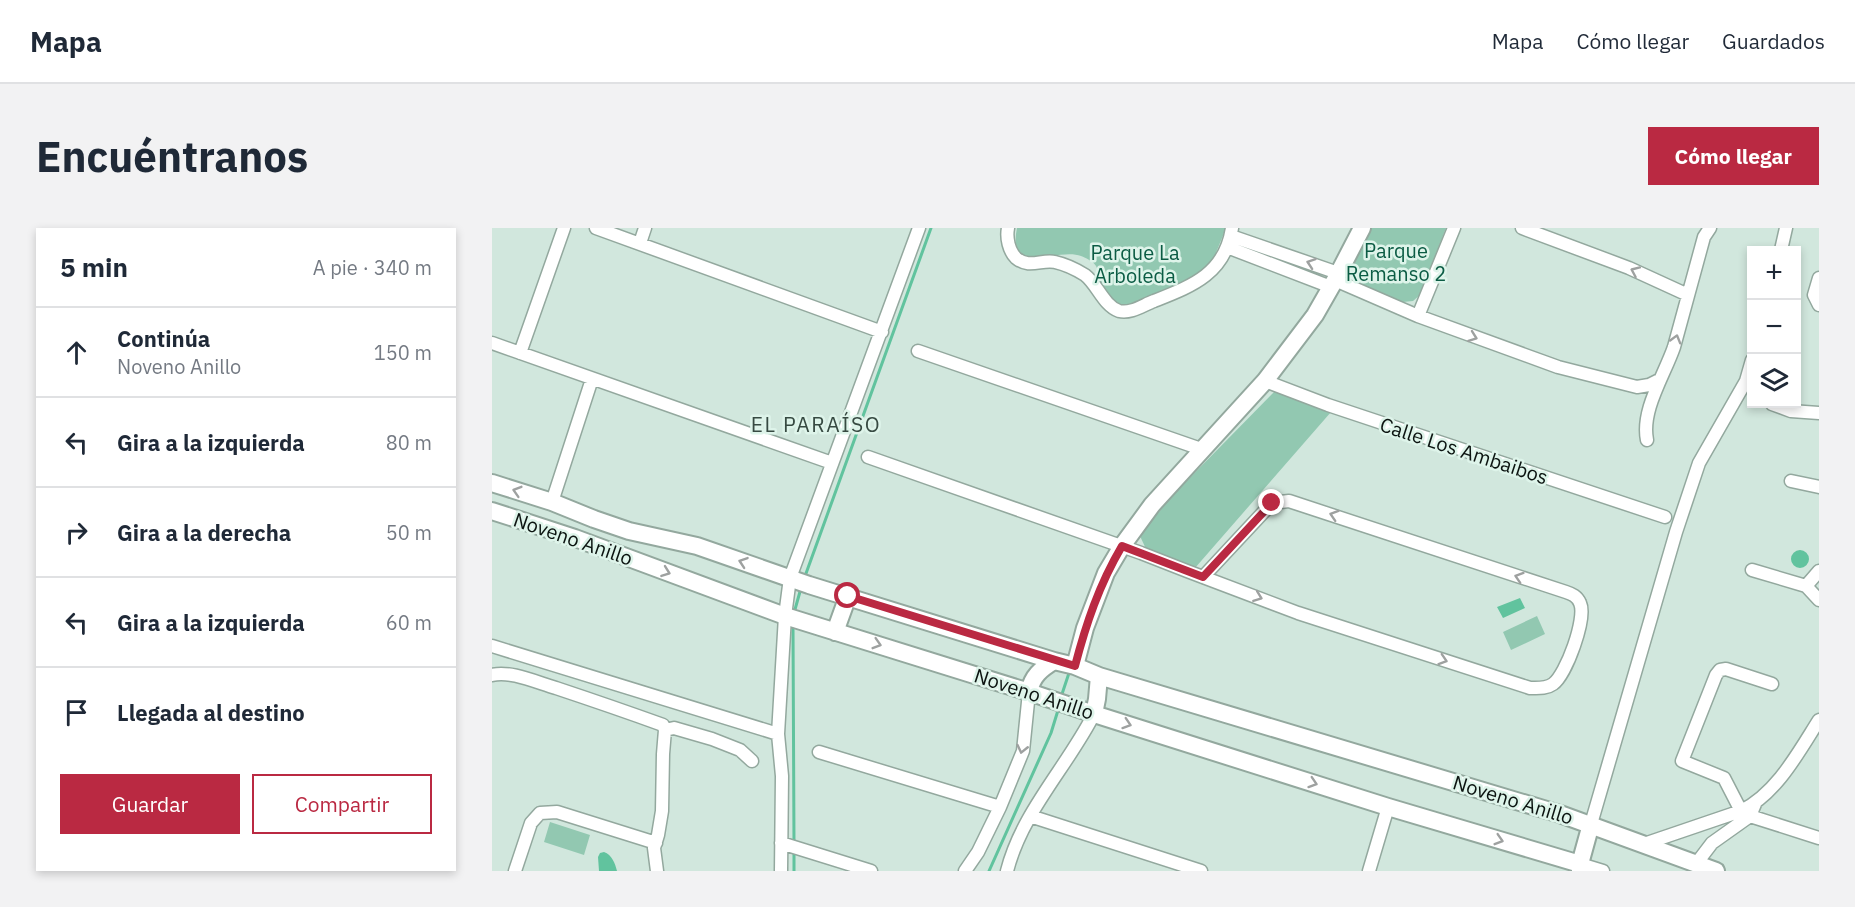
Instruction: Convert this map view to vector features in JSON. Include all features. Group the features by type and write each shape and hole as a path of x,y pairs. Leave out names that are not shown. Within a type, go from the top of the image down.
{"street":[{"path":"520,353 564,228"},
{"path":"596,228 882,332"},
{"path":"640,243 645,228"},
{"path":"781,871 782,776 778,734 792,618 799,581 832,463 919,228"},
{"path":"1008,228 1009,245 1015,256 1024,263 1054,262 1084,275 1097,286 1109,305 1118,311 1129,312 1186,288 1209,274 1230,237 1418,316 1558,367 1637,387 1659,380"},
{"path":"1075,666 1085,628 1106,573 1122,546 1152,506 1265,381 1315,315 1362,228"},
{"path":"1418,316 1454,228"},
{"path":"1522,228 1629,268 1688,295"},
{"path":"1647,440 1644,428 1659,380 1671,356 1695,266 1704,237 1710,228"},
{"path":"1782,246 1786,228"},
{"path":"1819,278 1814,295 1819,305"},
{"path":"492,343 832,463"},
{"path":"918,351 1204,450"},
{"path":"552,501 592,379"},
{"name":"Calle Los Ambaibos","path":"1265,381 1328,405 1665,518"},
{"path":"1603,871 1579,868 1676,532 1699,463 1747,387"},
{"path":"1783,408 1791,411 1819,413"},
{"path":"868,457 1122,546 1203,577 1298,613 1530,688 1543,688 1554,684 1568,661 1582,612 1580,602 1566,592 1289,501 1272,503 1203,577"},
{"path":"1791,481 1819,487"},
{"name":"Noveno Anillo","path":"492,483 552,501 629,531 697,546 799,581 1075,666 1099,676 1591,824 1716,871"},
{"name":"Noveno Anillo","path":"492,511 575,538 792,618 1579,868"},
{"path":"1752,570 1806,586 1819,600"},
{"path":"1806,586 1819,571"},
{"path":"835,632 848,596"},
{"path":"492,646 778,734"},
{"path":"965,871 978,852 1000,807 1023,751 1031,683 1036,674 1054,661"},
{"path":"1772,684 1726,669 1720,670 1682,761 1724,778 1749,810 1819,838"},
{"path":"492,675 519,677 663,725 665,730 662,811 654,848 657,871"},
{"path":"1007,871 1030,816 1094,714 1099,676"},
{"path":"1696,864 1712,843 1770,789 1819,720"},
{"path":"665,730 674,728 712,739 740,750 752,761"},
{"path":"819,752 1000,807"},
{"path":"1370,871 1388,807"},
{"path":"1644,844 1749,810"},
{"path":"515,871 531,823 540,813 557,812 656,843"},
{"path":"1030,816 1200,871"},
{"path":"781,843 871,871"}],"green space":[{"name":"Parque La Arboleda","path":"1017,228 1226,228 1211,265 1197,276 1132,306 1127,306 1109,297 1100,282 1096,266 1091,261 1071,254 1037,257 1027,256 1020,252 1016,243"},
{"name":"Parque Remanso 2","path":"1369,228 1446,228 1420,295 1413,301 1403,302 1357,282 1354,276 1354,262"},
{"path":"1275,391 1331,412 1195,568 1146,549 1140,536 1169,499"},
{"path":"1537,616 1545,634 1511,650 1503,632"},
{"path":"550,822 590,835 584,855 544,842"}],"shaded area":[{"path":"1800,550 1806,553 1809,559 1806,565 1800,568 1794,565 1791,559 1794,553"},
{"path":"1520,598 1525,608 1503,618 1497,607"},
{"path":"604,852 613,860 617,871 599,871 598,857"}],"waterway":[{"path":"804,579 931,228"},
{"path":"794,613 801,588"},
{"path":"793,626 794,844"},
{"path":"1061,697 1070,670"},
{"path":"989,871 1051,733 1059,707"},
{"path":"794,851 794,871"}],"district":[{"name":"EL PARAÍSO","path":"816,425"}],"route":[{"path":"848,596 1075,666 1085,628 1106,573 1122,546 1203,577 1272,503"}]}
